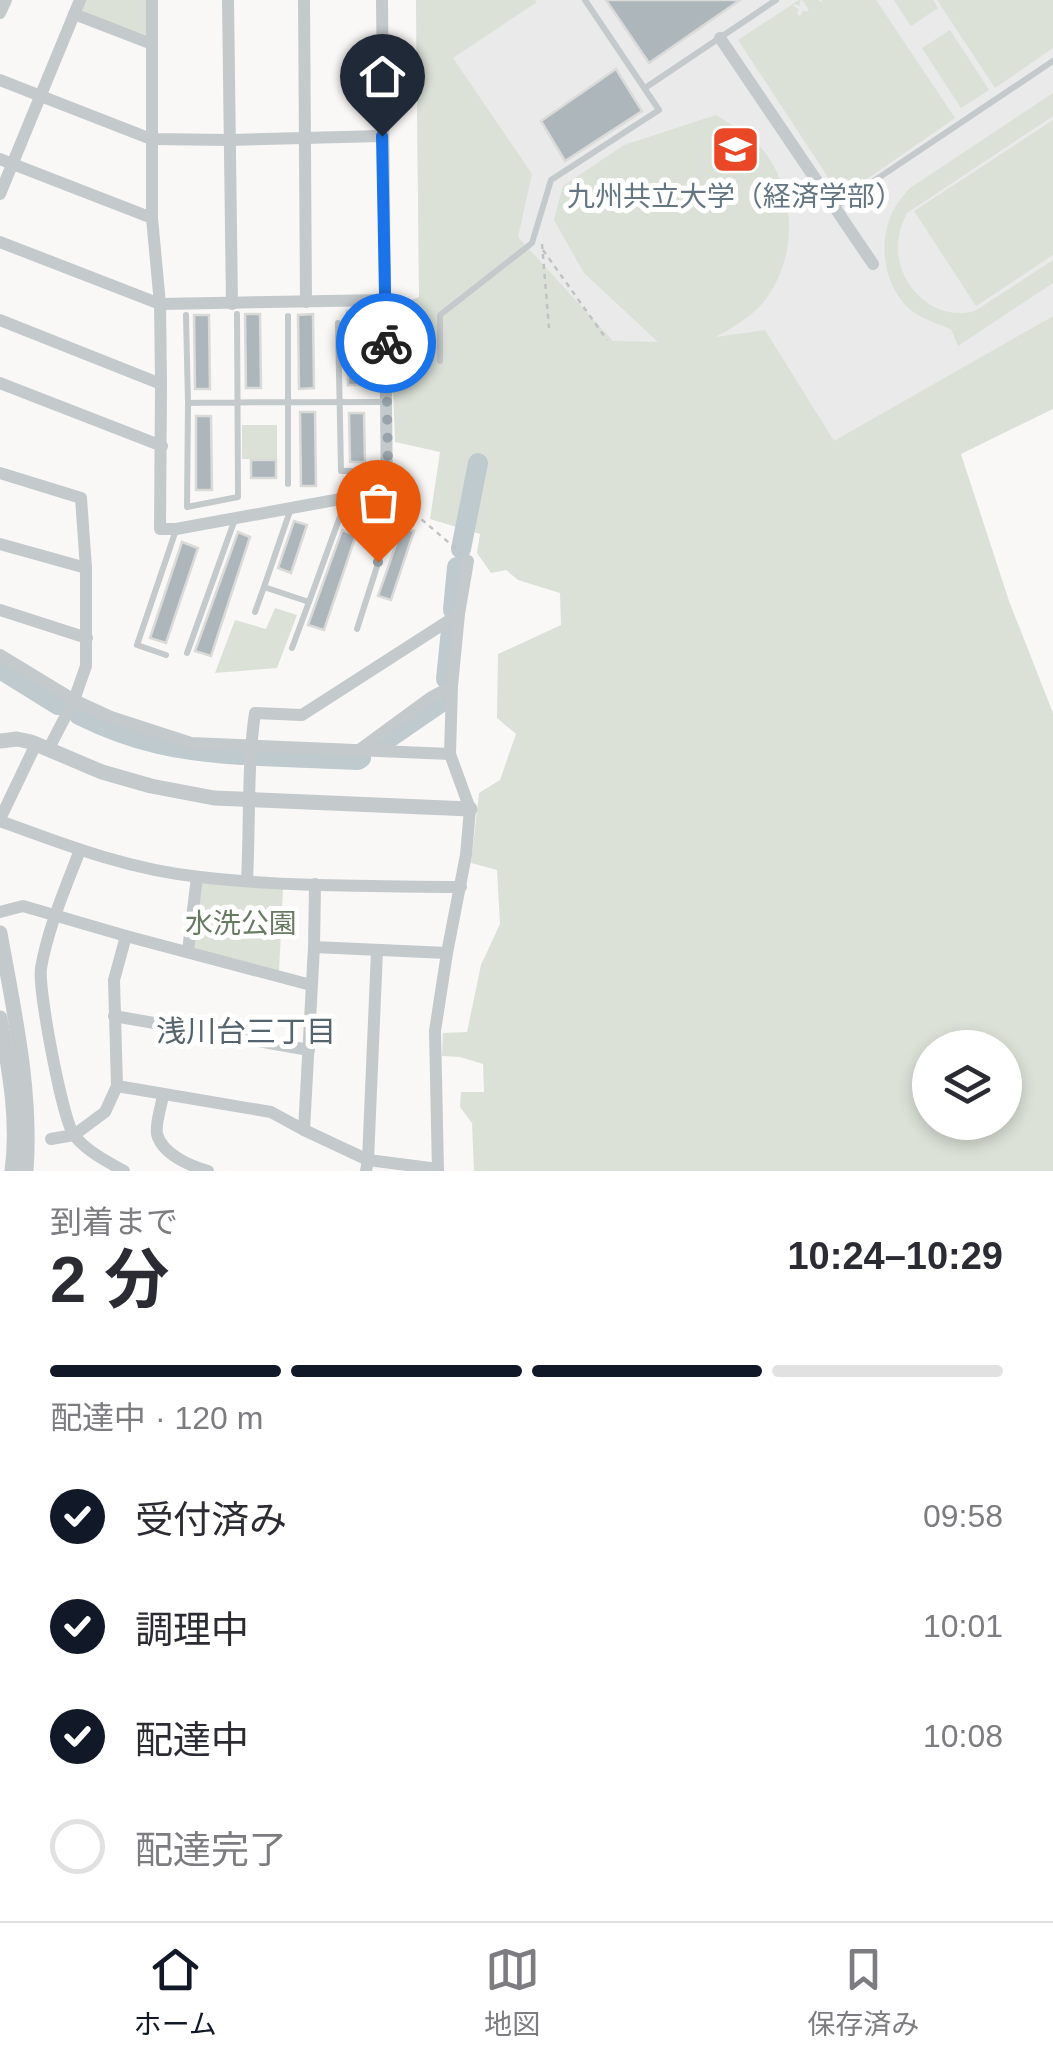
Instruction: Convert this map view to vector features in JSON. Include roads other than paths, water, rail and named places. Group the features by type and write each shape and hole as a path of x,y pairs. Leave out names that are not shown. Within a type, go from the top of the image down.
{"street":[{"path":"0,14 6,0"},
{"path":"0,194 6,161 40,95 80,0"},
{"path":"152,0 152,218 162,384 160,528 176,529 346,498 387,500 382,0"},
{"path":"228,0 235,309"},
{"path":"304,0 306,302"},
{"path":"74,14 152,44"},
{"path":"720,38 873,264"},
{"path":"0,80 152,139 382,136"},
{"path":"6,161 152,218"},
{"path":"0,242 160,304 235,309 385,300"},
{"path":"0,320 162,384"},
{"path":"0,382 162,446"},
{"path":"0,474 81,498 87,638 86,666 74,700 0,820 80,850 198,877 461,888"},
{"path":"0,544 86,568"},
{"path":"117,1086 271,1112 367,1165 438,1170 435,1031 461,888 470,809 450,754 452,686 468,561"},
{"path":"0,610 87,638"},
{"path":"247,880 250,747 255,712 302,715 459,614"},
{"path":"0,655 74,700 191,743 450,754"},
{"path":"359,750 452,686"},
{"path":"0,741 17,739 102,772 214,798 470,809"},
{"path":"80,850 55,916 40,972 61,1102 74,1135 124,1171"},
{"path":"188,951 198,877"},
{"path":"304,1130 315,884"},
{"path":"0,912 23,906 311,985"},
{"path":"0,933 24,1069 28,1115 26,1171"},
{"path":"51,1139 74,1135 105,1112 117,1086 114,980 126,936"},
{"path":"314,947 447,953"},
{"path":"367,1165 377,951"},
{"path":"114,1016 309,1050"},
{"path":"0,1018 16,1142 12,1171"},
{"path":"164,1094 157,1133 166,1149 190,1166 208,1171"}],"lane":[{"path":"440,361 440,315 532,243 551,180 659,110 585,0"},
{"path":"644,88 776,0"},
{"path":"835,207 1053,61"},
{"path":"186,315 187,507 238,498 235,309"},
{"path":"288,316 288,484"},
{"path":"338,323 341,471 376,471"},
{"path":"188,403 387,402"},
{"path":"292,648 346,498"},
{"path":"357,629 389,529 387,500"},
{"path":"255,612 291,510"},
{"path":"187,653 236,518"},
{"path":"166,654 137,645 176,529"},
{"path":"264,587 309,602"}],"waterway":[{"path":"461,549 478,463"},
{"path":"453,610 457,567"},
{"path":"446,679 451,630"},
{"path":"0,669 58,705"},
{"path":"382,743 443,701"},
{"path":"79,715 159,744 242,755"},
{"path":"259,756 361,758"}],"place":[{"name":"九州共立大学（経済学部）","path":"735,149"}],"district":[{"name":"浅川台三丁目","path":"246,1032"}],"park label":[{"name":"水洗公園","path":"241,923"}]}
